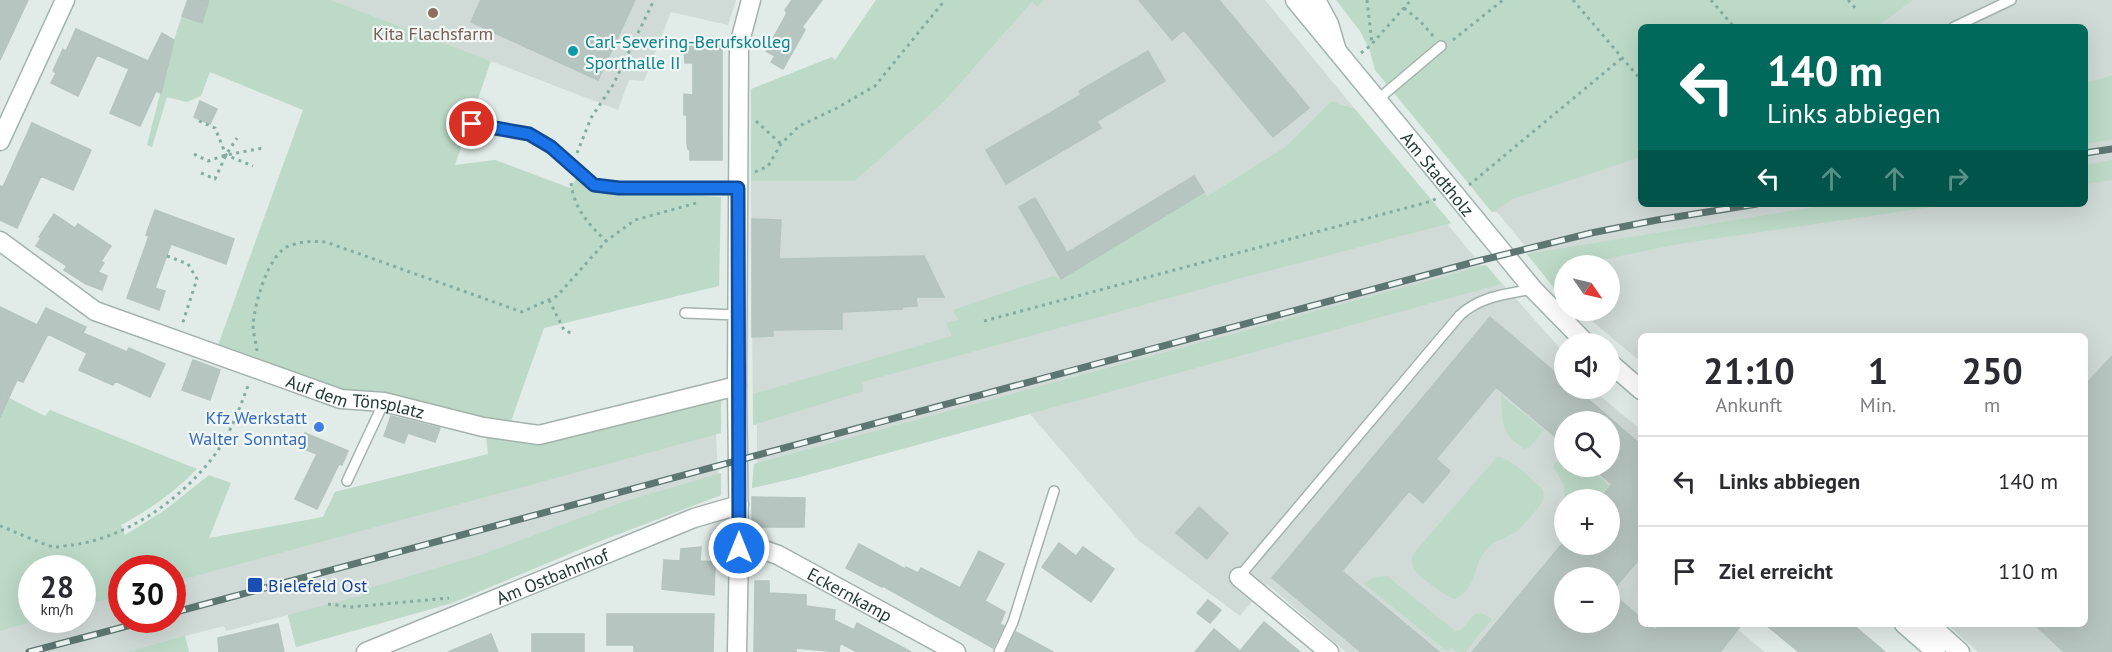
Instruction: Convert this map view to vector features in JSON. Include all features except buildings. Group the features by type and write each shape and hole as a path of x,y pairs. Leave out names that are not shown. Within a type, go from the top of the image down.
{"street":[{"path":"0,141 65,0"},
{"path":"737,652 739,45 751,0"},
{"name":"Am Stadtholz","path":"1294,0 1533,289 1576,333"},
{"path":"1316,0 1329,24 1342,59"},
{"name":"Auf dem Tönsplatz","path":"0,241 95,311 341,399 384,402 483,427 539,435 737,386"},
{"path":"1620,372 1638,387"},
{"name":"Am Ostbahnhof","path":"366,652 694,518 739,505"},
{"name":"Eckernkamp","path":"739,548 764,550 778,555 956,652"},
{"path":"1239,577 1329,652"},
{"path":"1907,627 1936,652"},
{"path":"1932,627 1960,652"}],"lane":[{"path":"1960,24 2011,0"},
{"path":"1376,100 1441,46"},
{"path":"472,124 529,134 551,147 594,185 619,188 738,180"},
{"path":"1239,577 1460,315 1472,305 1486,298 1533,289"},
{"path":"685,313 737,315"},
{"path":"347,482 384,402"},
{"path":"999,652 1013,622 1054,491"}],"path":[{"path":"606,241 589,225 577,206 571,185 572,165 591,118 613,85 654,0"},
{"path":"738,180 768,166 781,144 799,126 875,86 945,0"},
{"path":"1367,0 1372,44"},
{"path":"1342,59 1372,44 1411,0"},
{"path":"1404,8 1421,22 1441,46 1458,37 1503,0"},
{"path":"1573,0 1638,77"},
{"path":"1711,0 1731,24"},
{"path":"1848,0 1856,9"},
{"path":"984,321 1432,201 1452,192 1622,58"},
{"path":"738,117 753,118 781,144"},
{"path":"199,121 215,128 226,155 253,166"},
{"path":"201,173 215,179 237,138"},
{"path":"194,154 208,160 263,148"},
{"path":"522,312 557,296 606,241 635,220 704,201"},
{"path":"167,256 188,264 197,279 177,341"},
{"path":"549,300 564,330 573,334"},
{"path":"328,604 351,607 455,596"}],"shaded area":[{"path":"331,0 736,0 728,25 671,12 644,81 629,80 618,110"},
{"path":"1044,0 1265,0 1355,109 1331,101 1285,147 1207,196 1203,192 1061,279 954,311 958,320 1451,223 1448,225 1482,266 1486,265 1554,342 1554,399 1604,399 1618,411 1554,411 1554,477 1620,477 1620,412 1638,427 1638,627 1740,627 1738,630 1765,652 1346,652 1267,584 1240,616 1139,541 1030,414 752,488 754,464 757,463 757,425 753,425 751,181 855,181 943,103 1032,2 1038,7"},
{"path":"1913,0 2112,0 2112,75 2088,82 2088,24 1874,24"},
{"path":"2112,140 2112,652 1978,652 1950,627 2088,627 2088,333 1638,333 1638,359 1620,344 1620,333 1606,333 1592,321 1620,321 1620,255 1554,255 1554,286 1527,254 1531,253 1497,212 1492,212 1476,193 1513,172 1540,164 1632,147 1638,144 1638,207 2088,207 2088,144"},
{"path":"721,433 716,434 721,495 595,543 452,603 296,647 288,615 226,631 224,626 185,636 189,652 0,652 0,596 18,610 18,633 96,633 96,570 108,567 108,633 186,633 186,555 151,555 209,539 323,517 335,492 489,454"}],"green space":[{"path":"187,0 331,0 491,61 455,165 495,160 570,188 576,179 596,190 721,197 719,286 544,328 510,424 492,423 395,395 345,392 217,348 303,110 210,72 201,96 187,102 167,97 152,147 147,145 174,40"},
{"path":"876,0 1044,0 1038,7 1032,2 943,103 855,181 751,181 751,89 832,57 835,60"},
{"path":"1336,0 1913,0 1880,24 1638,24 1638,158 1513,199 1492,212 1375,70 1370,51 1360,31"},
{"path":"2112,75 2112,140 2088,144 2088,82"},
{"path":"1331,101 1355,109 1451,223 862,382 863,391 753,425 753,394 952,336 946,323 958,320 953,310 1053,276 1061,279 1204,192 1207,196 1285,147"},
{"path":"2112,160 2112,180 2088,184 2088,164"},
{"path":"1816,207 1931,207 1678,244 1620,256 1554,255 1554,288 1527,254"},
{"path":"1486,265 1501,284 800,477 752,488 754,464"},
{"path":"721,395 721,433 186,578 186,555 108,555 108,599 96,602 96,555 18,555 18,626 0,631 0,398 5,396 45,416 50,410 197,469 161,500 121,525 125,535 165,510 209,475 231,483 209,538 323,517 335,492 488,454 486,436"},
{"path":"1501,395 1544,430 1530,447 1524,449 1506,431"},
{"path":"1497,457 1515,465 1543,490 1542,502 1520,529 1492,544 1483,554 1469,587 1455,599 1438,590 1420,576 1413,567 1414,553"},
{"path":"721,473 721,495 595,543 452,603 296,647 288,615 364,595 363,590 481,555 623,502"},
{"path":"1559,477 1599,477 1609,485 1606,489 1564,489"},
{"path":"1387,576 1455,631 1461,630 1475,614 1481,613 1492,619 1465,652 1457,652 1451,647 1447,651 1363,583 1376,577"},
{"path":"185,636 189,652 127,652"}],"railway":[{"path":"2088,153 2112,149"},
{"path":"186,609 1478,261 1591,233 1738,207"},
{"path":"29,652 108,631"}],"place":[{"name":"Kita Flachsfarm","path":"433,13"},
{"name":"Carl-Severing-Berufskolleg Sporthalle II","path":"573,51"},
{"name":"Kfz Werkstatt Walter Sonntag","path":"319,427"},
{"name":"Bielefeld Ost","path":"255,585"}],"route":[{"path":"472,124 529,134 551,147 594,185 619,188 738,188 739,548"}]}
